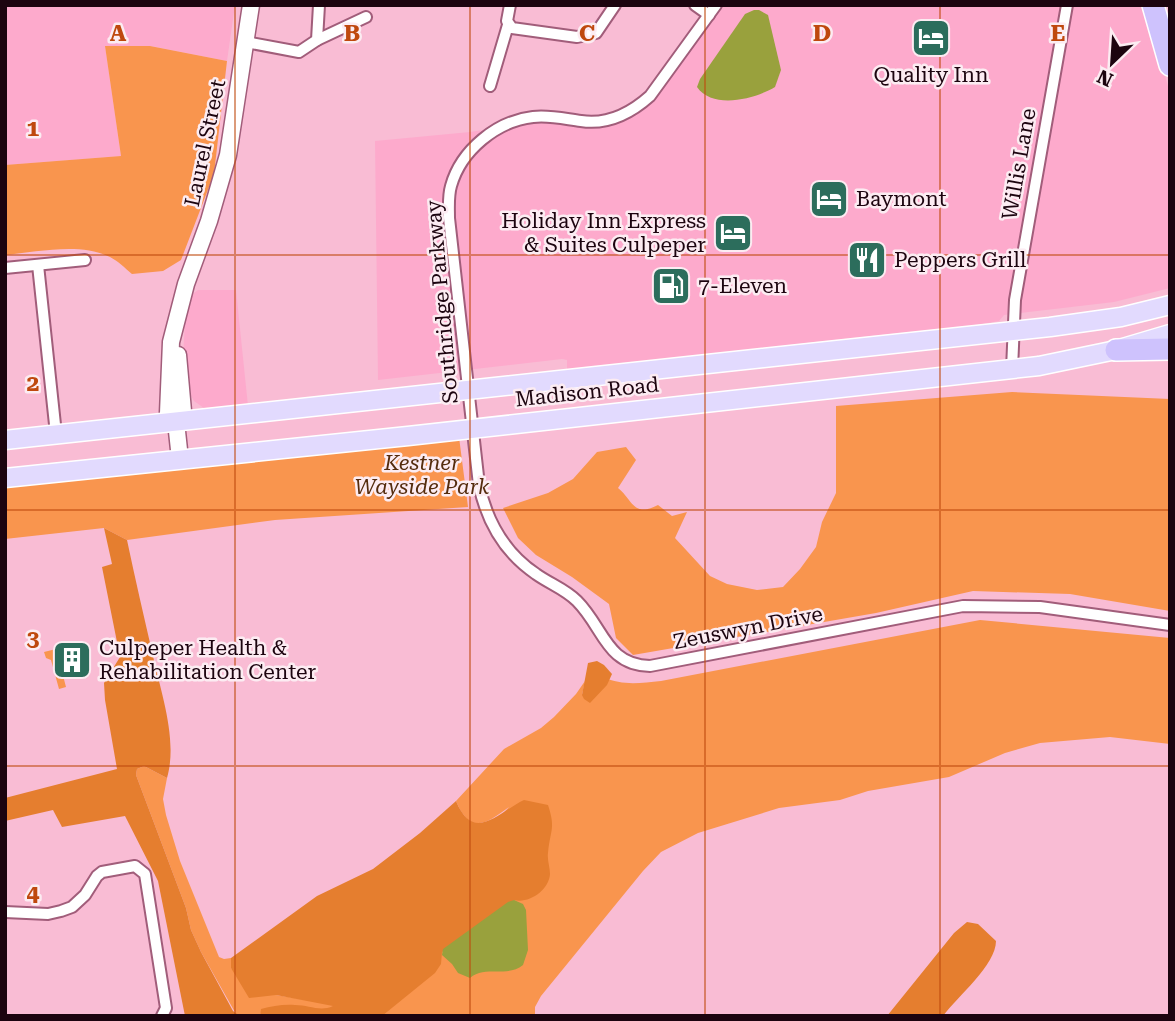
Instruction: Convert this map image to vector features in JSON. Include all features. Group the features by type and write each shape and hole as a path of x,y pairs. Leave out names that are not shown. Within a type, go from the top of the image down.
{"highway":[{"path":"1153,5 1170,65"},
{"path":"1116,350 1170,349"}],"main road":[{"name":"Madison Road","path":"5,440 1012,330 1121,317 1170,305"},
{"name":"Madison Road","path":"5,478 1012,369 1073,360 1170,334"}],"street":[{"name":"Laurel Street","path":"180,460 176,422 183,411 176,326 186,284 224,174 251,5"},
{"path":"317,40 319,5"},
{"path":"490,86 509,25 507,21 510,5"},
{"path":"509,25 512,28 587,36 596,33 615,5"},
{"path":"695,5 712,10"},
{"name":"Willis Lane","path":"1012,369 1015,300 1067,5"},
{"name":"Southridge Parkway","path":"473,428 449,218 451,186 466,159 483,138 496,129 526,118 536,116 597,121 633,109 650,96 712,10"},
{"path":"246,42 299,52 317,40 366,17"},
{"path":"5,268 85,260"},
{"path":"38,265 56,434"},
{"name":"Zeuswyn Drive","path":"473,428 483,503 496,533 520,562 577,600 611,649 629,663 650,666 963,606 1040,607 1170,625"},
{"path":"5,912 48,914 67,909 85,895 97,876 108,870 135,866 145,874 166,1008 162,1016"}],"shaded area":[{"path":"5,5 235,5 227,61 151,46 105,46 121,156 5,165"},
{"path":"718,5 1144,5 1170,93 1170,288 1114,302 1004,315 999,321 977,325 567,372 567,360 562,359 378,380 375,141 470,132 560,118 597,121 647,99"},
{"path":"754,10 768,15 781,70 775,87 757,95 734,100 713,98 704,94 697,87 700,79 745,14"},
{"path":"198,290 236,290 248,406 204,408 194,401 188,391 183,358 185,321 190,296"},
{"path":"104,528 127,540 170,732 167,778 144,766 137,769 136,775 186,908 191,930 233,1011 240,1016 185,1016 158,881 125,816 62,827 53,810 5,821 5,798 117,769 104,683 120,657 102,567 112,564"},
{"path":"597,661 612,674 607,685 590,703 582,695 588,663"},
{"path":"524,800 548,805 552,819 548,856 550,874 542,890 532,898 514,900 442,952 441,964 435,973 382,1016 260,1016 261,1009 278,1006 333,1006 276,995 249,998 231,968 231,958 317,896 373,869 456,801 470,821 478,823 487,822"},
{"path":"514,900 523,904 526,910 528,950 523,965 510,971 482,972 470,978 458,973 442,955 443,949"},
{"path":"967,922 978,924 996,941 990,960 975,980 943,1016 887,1016 954,933"}],"green space":[{"path":"105,46 150,46 227,61 214,174 181,260 163,271 132,274 110,257 85,250 58,249 5,255 5,165 121,156"},
{"path":"1012,392 1170,399 1170,611 1070,594 973,591 876,613 633,655 616,638 609,604 536,555 518,538 503,508 548,493 573,479 597,452 626,447 636,460 618,488 634,506 643,510 658,505 672,516 687,512 675,538 710,576 727,584 757,590 783,587 816,547 822,522 836,493 836,406"},
{"name":"Kestner Wayside Park","path":"459,437 468,507 275,520 127,540 104,528 5,539 5,487"},
{"path":"980,620 1170,638 1170,744 1110,737 1040,743 1005,753 949,777 868,791 840,800 779,808 698,833 661,852 643,871 541,996 535,1007 535,1016 277,1016 262,1009 260,1016 236,1014 191,930 186,908 136,775 137,769 144,766 167,778 163,799 166,815 180,861 219,957 231,958 231,968 276,995 326,1003 509,807 486,822 479,823 467,819 456,801 504,749 541,728 576,694 585,681 582,695 603,677 625,683 661,681"},
{"path":"56,649 66,687 59,689 51,660 46,658 44,652"}],"place":[{"name":"Quality Inn","path":"931,38"},
{"name":"Baymont","path":"829,199"},
{"name":"Holiday Inn Express & Suites Culpeper","path":"733,233"},
{"name":"Peppers Grill","path":"867,260"},
{"name":"7-Eleven","path":"671,286"},
{"name":"Culpeper Health & Rehabilitation Center","path":"72,660"}]}
